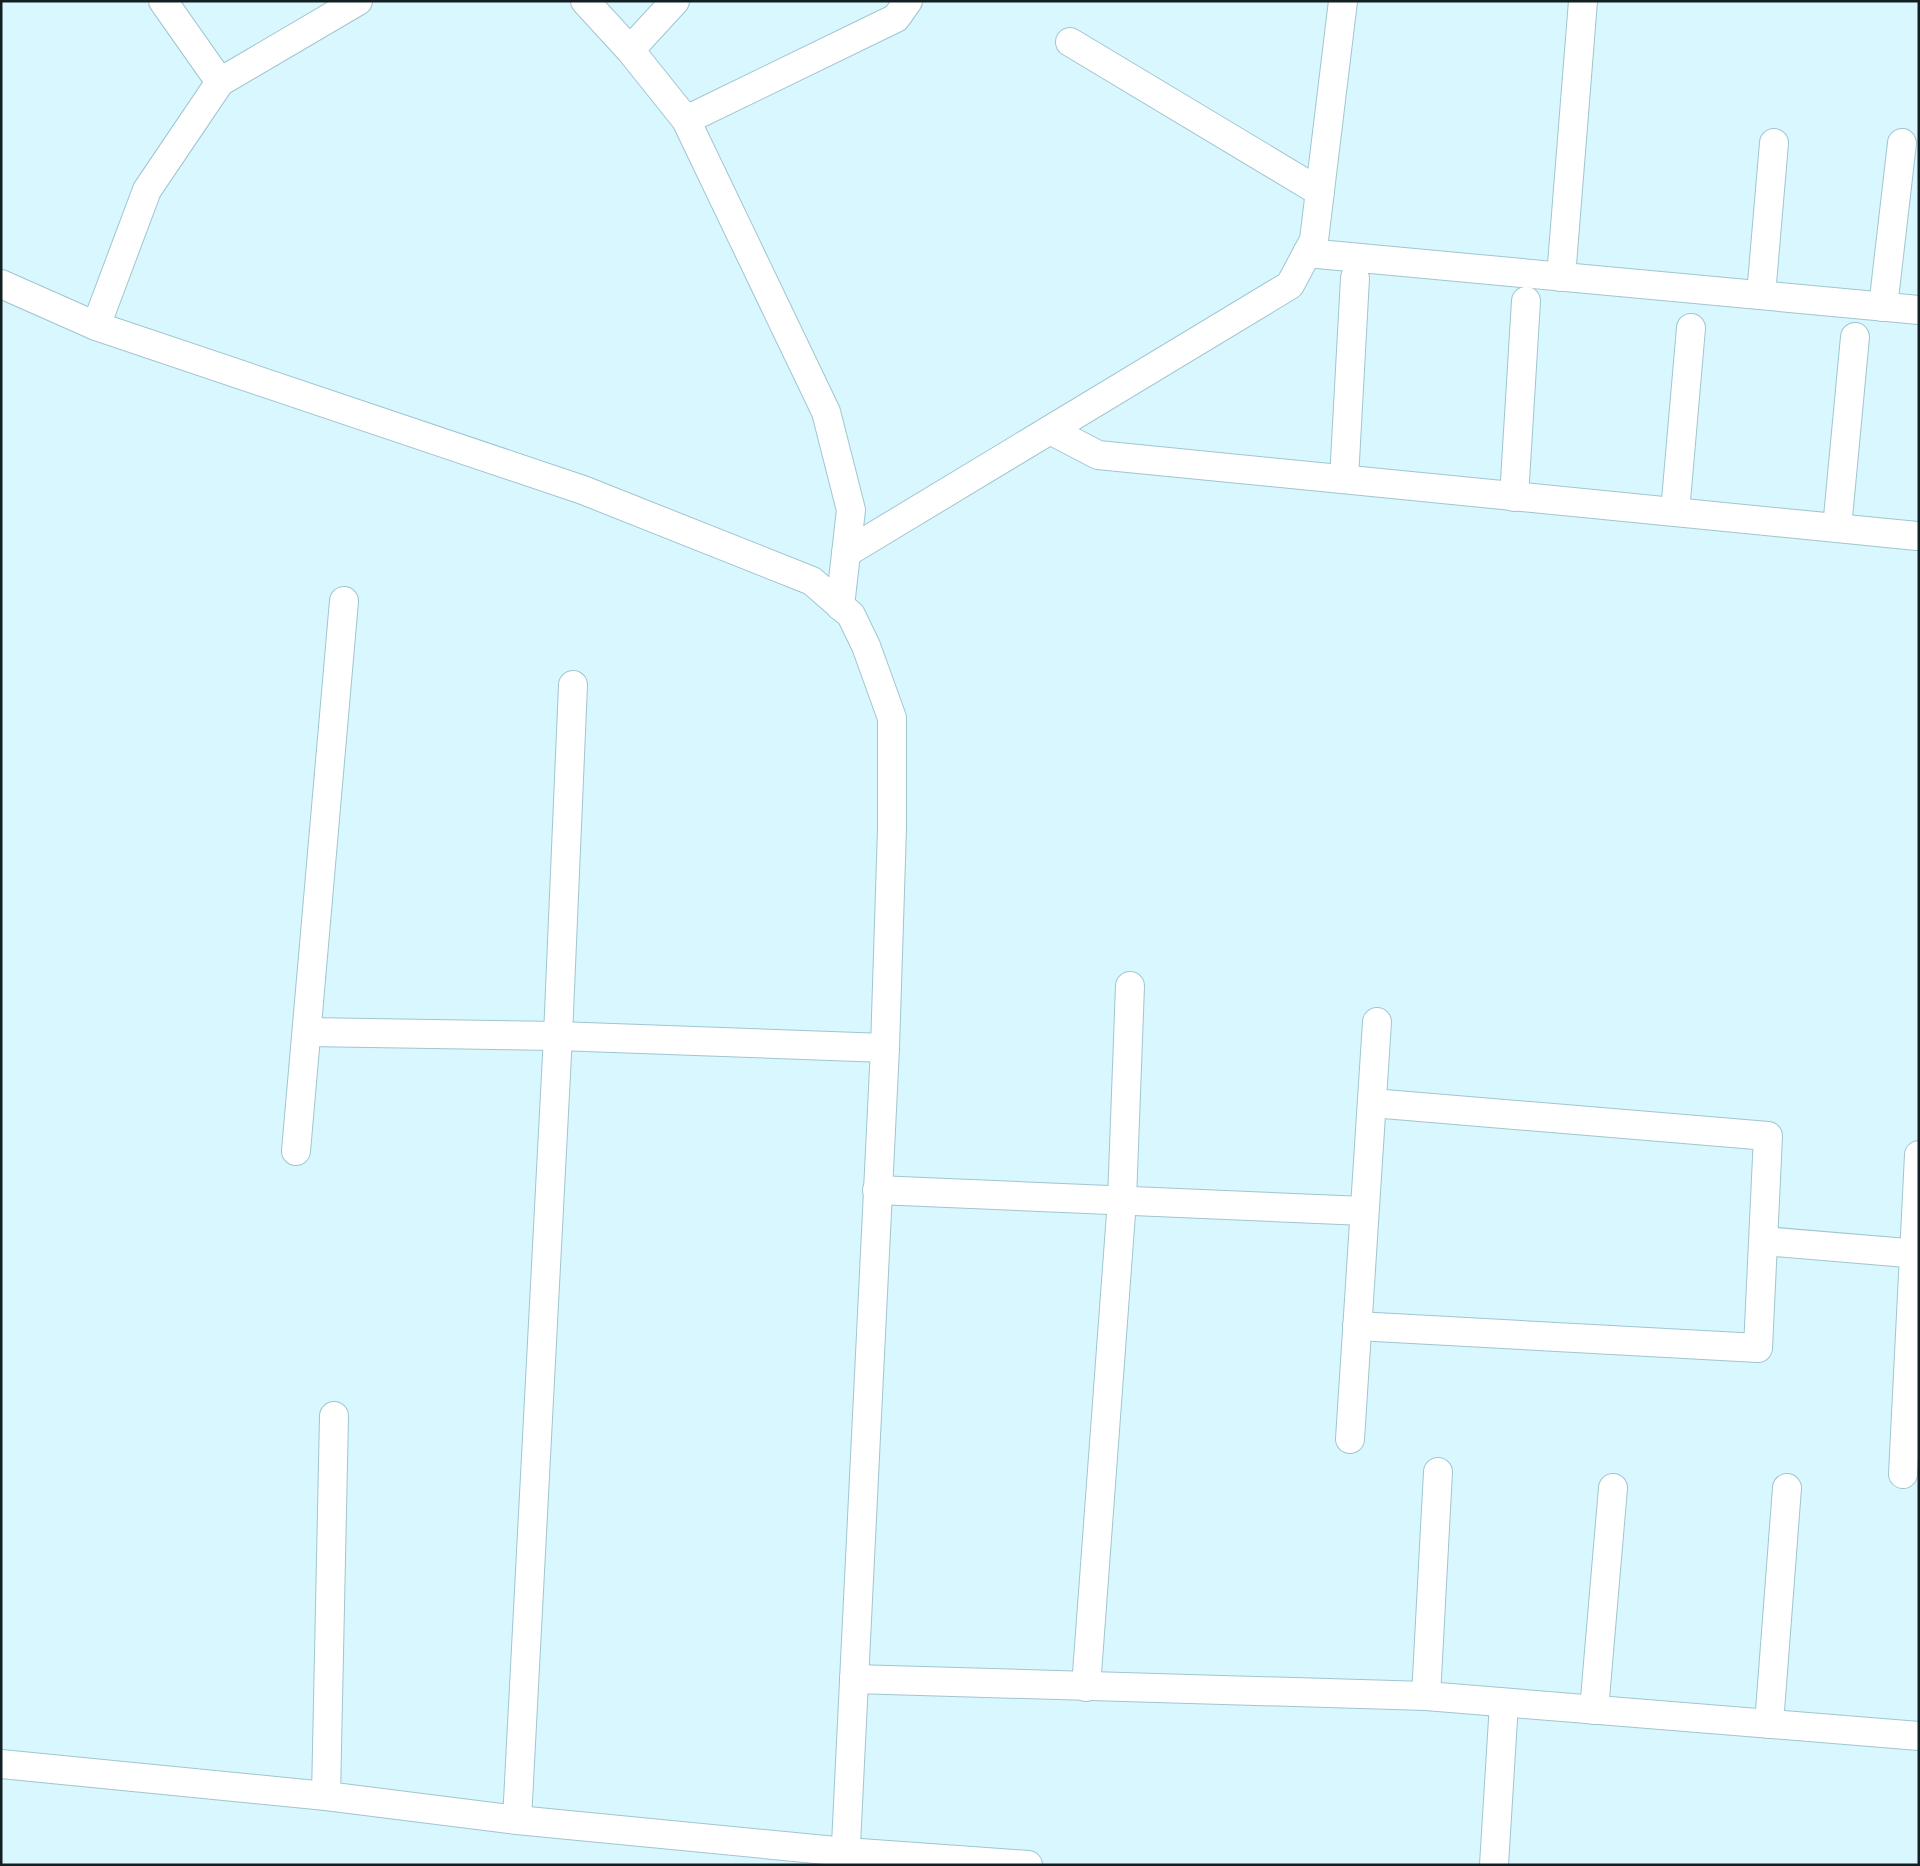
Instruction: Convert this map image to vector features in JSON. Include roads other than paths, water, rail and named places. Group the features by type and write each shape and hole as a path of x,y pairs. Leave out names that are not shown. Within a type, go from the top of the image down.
{"street":[{"path":"163,1 220,82"},
{"path":"96,326 147,190 220,82 358,1"},
{"path":"585,1 630,50 686,120 826,412 851,510 840,606"},
{"path":"630,50 675,1"},
{"path":"686,120 896,18 908,1"},
{"path":"846,553 1290,286 1314,240 1343,1"},
{"path":"1561,277 1583,1"},
{"path":"1070,42 1320,192"},
{"path":"1883,307 1902,142"},
{"path":"1761,295 1774,143"},
{"path":"1307,253 1919,310"},
{"path":"1344,479 1355,278"},
{"path":"1,284 96,326 583,490 812,581 851,615 866,646 892,718 892,828 885,1048 846,1858"},
{"path":"1514,497 1526,301"},
{"path":"1675,512 1691,328"},
{"path":"1837,528 1854,337"},
{"path":"1050,430 1098,455 1917,536"},
{"path":"296,1151 344,601"},
{"path":"517,1820 558,1036 573,685"},
{"path":"1086,1687 1122,1200 1130,986"},
{"path":"1350,1440 1378,1022"},
{"path":"307,1032 558,1036 885,1048"},
{"path":"1357,1326 1758,1348 1768,1136 1372,1104"},
{"path":"1903,1474 1916,1253 1919,1155"},
{"path":"877,1190 1364,1211"},
{"path":"1764,1241 1916,1253"},
{"path":"326,1796 334,1416"},
{"path":"1426,1696 1438,1472"},
{"path":"1594,1710 1613,1488"},
{"path":"1769,1724 1787,1488"},
{"path":"854,1679 1426,1696 1919,1736"},
{"path":"1494,1865 1504,1703"},
{"path":"1,1764 326,1796 846,1858 1028,1865"}]}
